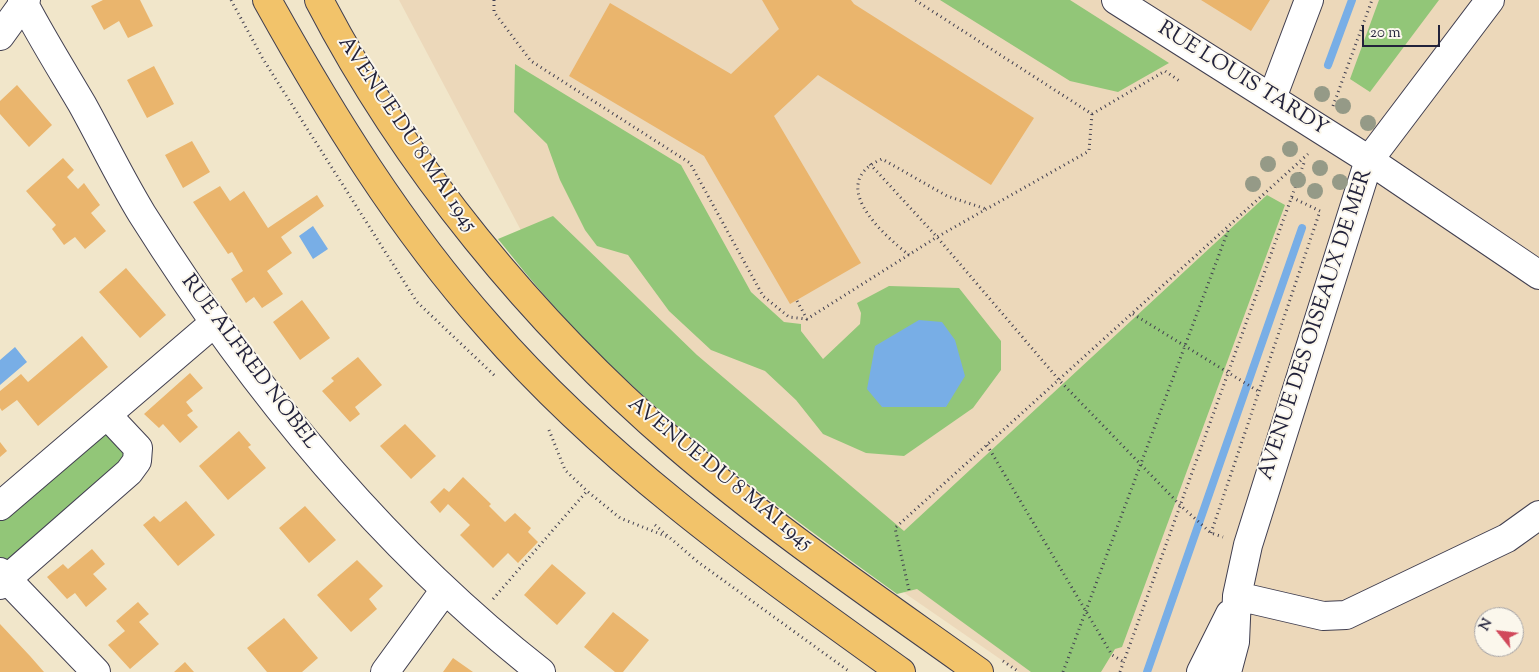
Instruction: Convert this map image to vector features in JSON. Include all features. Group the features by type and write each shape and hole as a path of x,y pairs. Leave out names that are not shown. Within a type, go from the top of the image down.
{"main road":[{"path":"267,0 338,124 399,216 455,288 523,364 603,443 690,517 746,561 901,672"},
{"name":"AVENUE DU 8 MAI 1945","path":"319,0 378,99 460,219 524,295 596,372 669,439 720,481 987,663"}],"street":[{"name":"RUE LOUIS TARDY","path":"1116,0 1369,160 1539,275"},
{"path":"1272,98 1309,0"},
{"name":"AVENUE DES OISEAUX DE MER","path":"1227,672 1235,642 1237,596 1248,545 1369,160 1490,0"},
{"path":"0,36 24,1"},
{"name":"RUE ALFRED NOBEL","path":"24,1 141,212 214,323 280,411 353,497 444,591 541,672"},
{"path":"0,506 214,323"},
{"path":"96,672 2,579 129,472 137,461 138,448 107,415"},
{"path":"1237,596 1324,616 1346,615 1507,538 1539,515"},
{"path":"385,672 444,591"},
{"name":"AVENUE DES OISEAUX DE MER","path":"1201,672 1220,637 1237,596"}],"path":[{"path":"494,0 494,12 531,61 690,162 763,296 789,317 807,319 938,237 1089,151 1092,114"},
{"path":"915,0 1092,114"},
{"path":"1120,672 1291,197 1306,158 1324,131 1372,0"},
{"path":"1092,114 1165,71 1181,82"},
{"path":"909,592 895,528 1306,158"},
{"path":"909,255 885,236 857,195 858,176 870,164 882,159 947,196 986,209"},
{"path":"870,164 938,237 1059,380 1180,505 1211,533 1320,211 1291,197"},
{"path":"1064,672 1184,345 1230,226"},
{"path":"797,301 807,319"},
{"path":"1133,314 1258,391"},
{"path":"548,427 565,470 587,491 620,518 671,538"},
{"path":"987,445 1112,655 1124,662"},
{"path":"477,618 587,491"},
{"path":"987,663 1019,672"}],"shaded area":[{"path":"399,0 1539,0 1539,672 1019,672 906,594 668,393 525,238"}],"green space":[{"path":"940,0 1070,0 1169,63 1118,92 1070,81"},
{"path":"1379,0 1439,0 1370,92 1350,79"},
{"path":"515,64 681,165 751,292 784,322 801,324 801,331 823,359 860,324 861,313 857,303 889,286 959,288 1001,341 1001,370 973,408 904,456 866,453 823,434 796,400 765,371 711,350 669,311 628,255 597,246 585,230 560,180 547,144 514,112"},
{"path":"1267,195 1285,205 1122,647 1115,649 1101,672 1031,672 917,589 897,594 761,493 673,422 631,385 545,296 498,239 553,216 697,355 904,531"},
{"path":"107,415 138,448 0,585 0,506"}],"water":[{"path":"313,226 328,249 313,259 299,236"},
{"path":"919,320 942,322 955,340 965,376 946,407 882,407 867,389 875,346"},
{"path":"15,347 27,362 0,385 0,360"}],"building":[{"path":"103,0 140,0 153,26 128,38 119,21 104,30 91,6"},
{"path":"762,0 851,0 854,4 1034,118 991,185 818,75 774,116 861,263 790,304 704,156 569,76 610,3 731,74 779,29"},
{"path":"1201,0 1270,0 1251,31"},
{"path":"154,66 174,104 147,118 127,80"},
{"path":"17,85 52,125 29,147 0,114 0,101"},
{"path":"192,141 210,172 183,188 165,155"},
{"path":"63,158 74,170 67,177 78,189 84,183 100,205 91,213 106,231 85,249 75,237 64,245 52,229 56,225 26,191"},
{"path":"220,186 230,201 244,191 268,228 317,195 324,206 281,237 292,253 267,271 283,294 262,308 254,297 246,303 231,279 243,271 232,252 228,254 193,202"},
{"path":"126,268 166,315 140,338 99,292"},
{"path":"302,300 330,338 300,360 273,322"},
{"path":"82,336 108,367 38,426 17,400 2,411 0,408 0,391 21,374 28,382"},
{"path":"358,357 382,385 355,407 360,414 350,422 322,391 334,381 331,378"},
{"path":"190,373 203,388 186,402 193,411 187,415 198,427 180,443 163,424 159,428 144,414"},
{"path":"405,424 436,456 411,479 380,446"},
{"path":"239,431 251,445 248,447 266,468 228,500 199,466"},
{"path":"0,442 7,451 0,457"},
{"path":"463,477 491,504 489,506 505,522 515,513 531,528 528,532 538,542 518,563 508,553 493,568 460,535 470,525 448,504 440,513 430,502 444,488 449,492"},
{"path":"186,501 215,535 178,566 143,525 154,516 160,522"},
{"path":"305,506 336,540 309,563 279,528"},
{"path":"92,549 105,564 93,574 107,589 86,607 75,593 67,599 47,577 63,564 68,569"},
{"path":"357,560 383,586 369,599 377,609 351,632 317,595"},
{"path":"552,564 586,593 557,625 524,595"},
{"path":"138,602 149,614 139,622 159,644 130,669 108,645 125,631 116,621"},
{"path":"613,612 649,640 623,672 615,672 584,647"},
{"path":"284,618 318,658 302,672 267,672 247,648"},
{"path":"0,624 30,656 44,672 0,672"},
{"path":"453,658 473,672 443,672"},
{"path":"185,662 194,672 174,672"}],"waterway":[{"path":"1328,65 1352,0"},
{"path":"1147,672 1302,228"}]}
